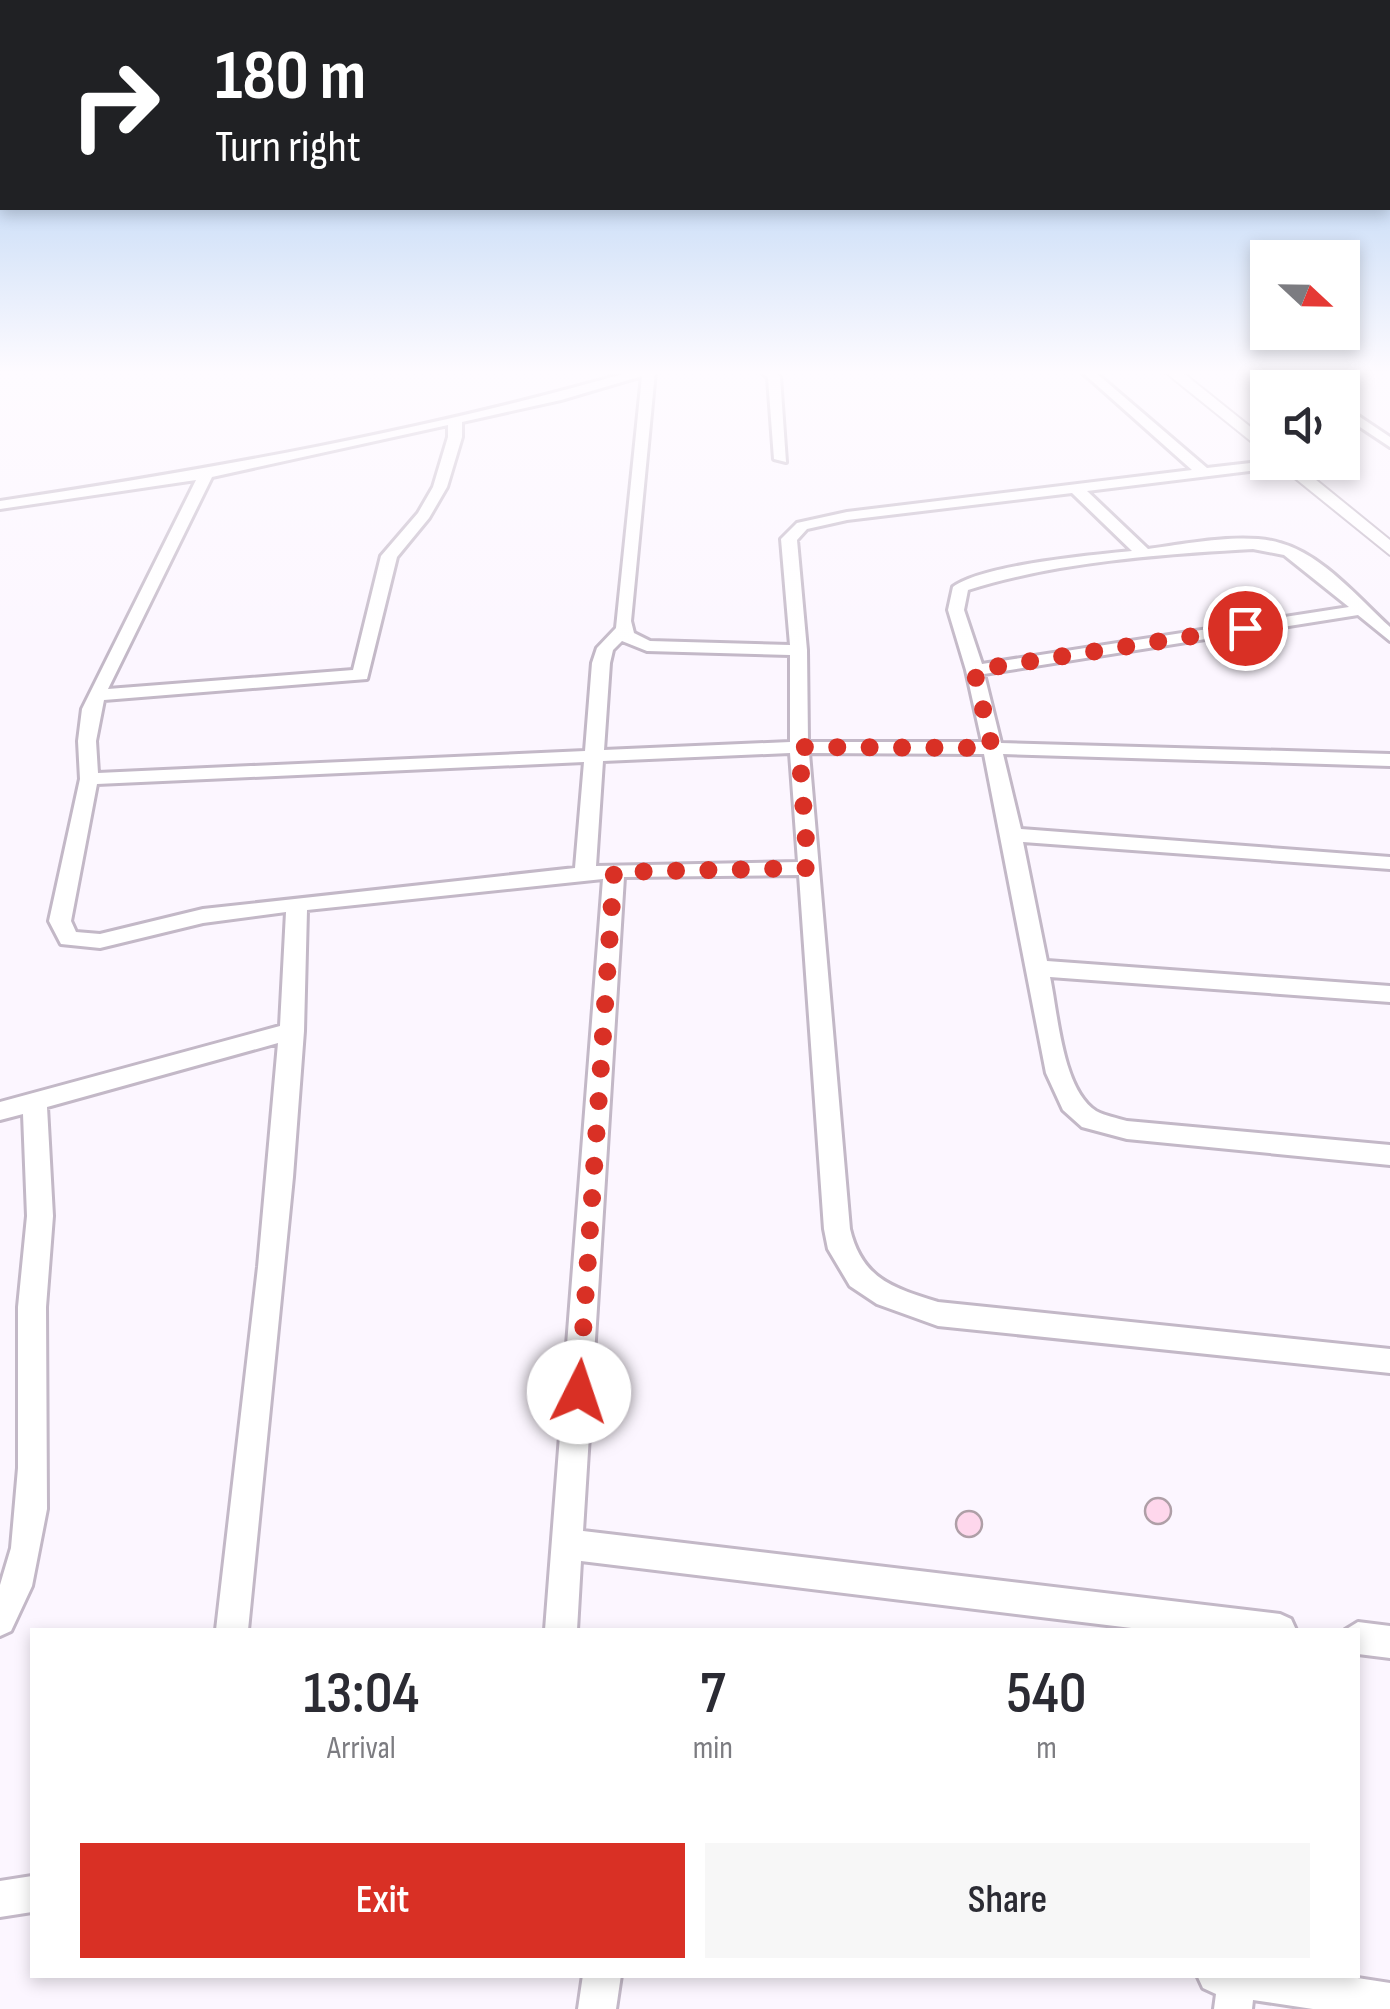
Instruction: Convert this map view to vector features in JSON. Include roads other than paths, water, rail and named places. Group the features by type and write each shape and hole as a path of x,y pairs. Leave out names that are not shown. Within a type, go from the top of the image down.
{"street":[{"path":"0,505 243,466"},
{"path":"97,695 361,675 389,556 424,515 446,466"},
{"path":"638,466 623,631 630,641 648,646 800,650"},
{"path":"1196,466 1204,473"},
{"path":"1250,467 847,516 802,526 788,539 800,650 799,747 840,1250 854,1277 896,1301 938,1314 1390,1361"},
{"path":"206,474 97,695 87,741 89,778 60,921 70,938 100,940 203,916 584,874 808,868"},
{"path":"1304,480 1390,548"},
{"path":"1076,489 1145,554"},
{"path":"1390,636 1304,562 1272,545 1237,544 1145,554 987,578 961,587 956,610 1012,835 1058,1073 1072,1104 1090,1120 1151,1133 1390,1155"},
{"path":"974,670 1360,610"},
{"path":"584,874 592,755 605,648 623,631"},
{"path":"89,778 799,747 992,748 1390,760"},
{"path":"1012,835 1390,863"},
{"path":"561,1628 614,872"},
{"path":"232,1628 277,1236 293,1031 297,904"},
{"path":"1037,968 1390,994"},
{"path":"0,1110 293,1031"},
{"path":"0,1620 28,1553 34,1386 32,1306 40,1258 40,1155 34,1102"},
{"path":"568,1544 1263,1628"},
{"path":"1360,1638 1390,1642"},
{"path":"0,1899 30,1894"},
{"path":"597,2009 602,1978"},
{"path":"1229,1987 1370,1990"}]}
